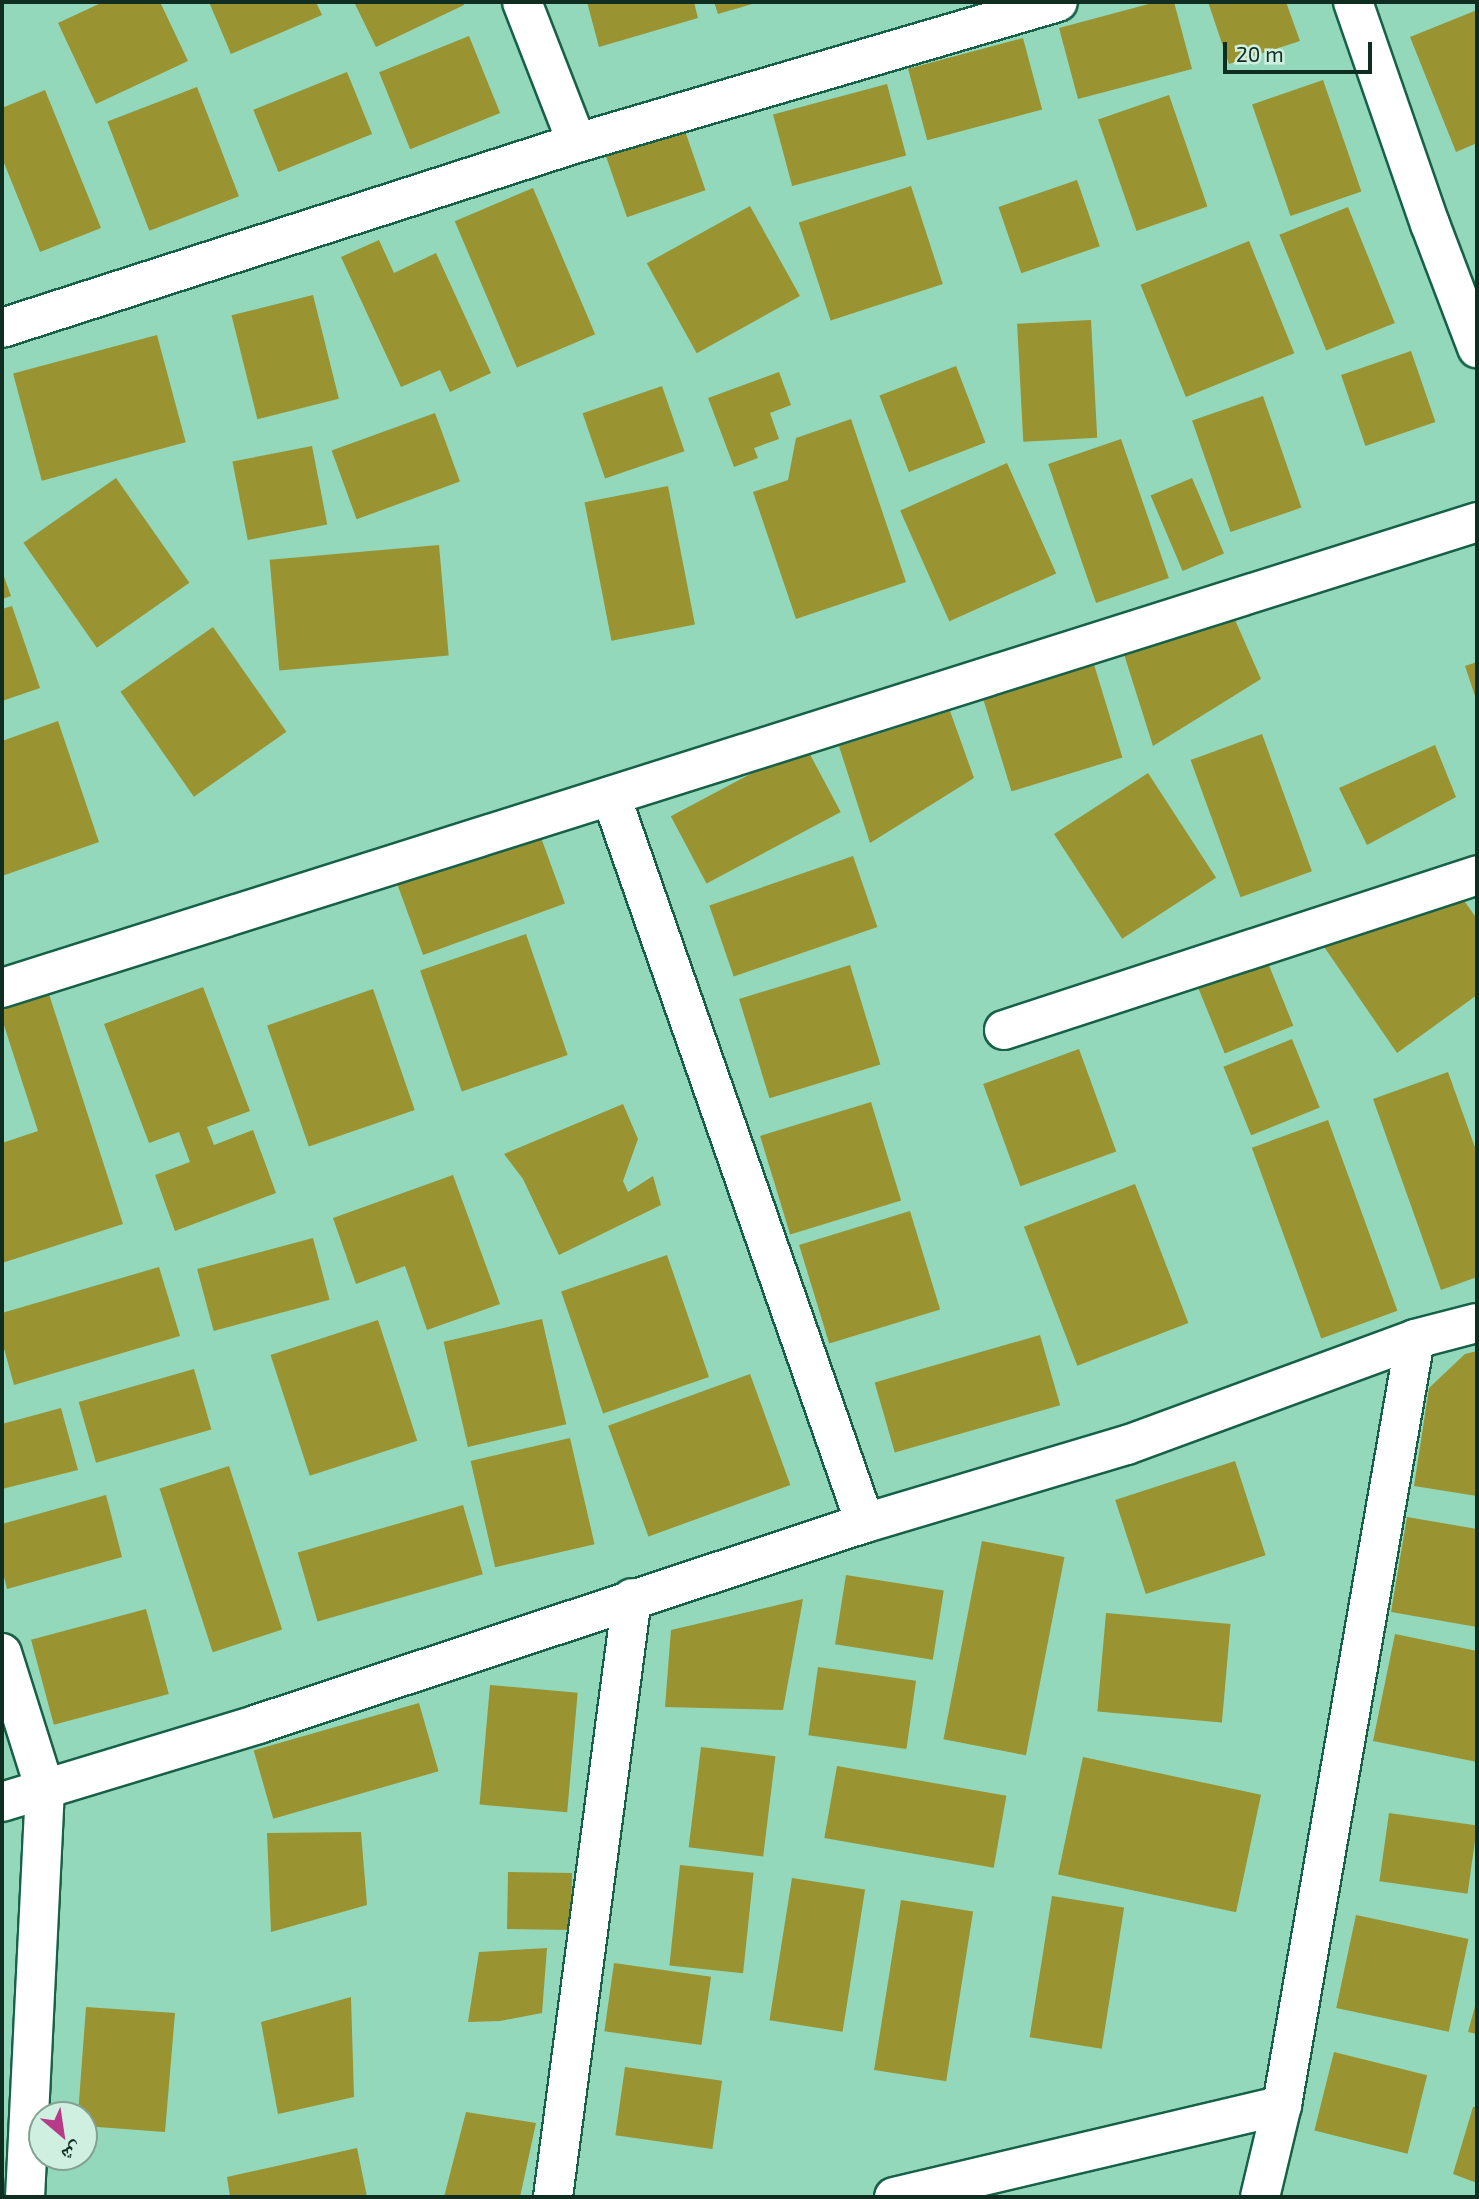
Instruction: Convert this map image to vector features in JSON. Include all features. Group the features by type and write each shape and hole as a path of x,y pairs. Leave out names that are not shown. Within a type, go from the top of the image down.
{"street":[{"path":"522,2 577,143"},
{"path":"2,328 577,143 1058,2"},
{"path":"1353,2 1477,348"},
{"path":"2,988 1477,522"},
{"path":"611,796 865,1523"},
{"path":"1004,1030 1477,875"},
{"path":"2,1802 258,1724 865,1523 1127,1445 1415,1339 1477,1323"},
{"path":"1260,2197 1282,2105 1415,1339"},
{"path":"554,2197 632,1598"},
{"path":"2,1653 45,1788 25,2197"},
{"path":"894,2197 1282,2105"}],"building":[{"path":"103,2 160,2 188,61 96,104 58,23"},
{"path":"209,2 316,2 322,15 231,54"},
{"path":"354,2 463,2 464,5 376,47"},
{"path":"587,2 694,2 698,18 599,47"},
{"path":"714,2 759,2 718,14"},
{"path":"1156,2 1174,2 1192,69 1078,99 1059,28"},
{"path":"1208,2 1286,2 1300,41 1229,64"},
{"path":"1477,10 1477,143 1456,152 1410,37"},
{"path":"469,36 500,113 410,149 379,72"},
{"path":"1023,38 1042,109 927,140 908,69"},
{"path":"347,72 372,134 278,172 253,110"},
{"path":"1323,80 1361,192 1291,216 1252,104"},
{"path":"887,84 906,155 792,186 773,115"},
{"path":"197,87 239,196 149,231 107,121"},
{"path":"45,90 101,228 40,252 2,158 2,108"},
{"path":"1169,95 1207,207 1137,231 1098,119"},
{"path":"683,125 705,190 627,217 605,152"},
{"path":"1077,180 1100,246 1021,273 999,207"},
{"path":"911,186 943,284 831,320 799,222"},
{"path":"533,188 595,334 517,368 455,221"},
{"path":"750,206 800,296 697,353 647,263"},
{"path":"1348,207 1395,323 1326,351 1279,235"},
{"path":"379,240 394,273 436,253 491,373 450,392 440,370 401,387 341,257"},
{"path":"1249,241 1294,353 1186,397 1141,285"},
{"path":"313,295 339,399 257,419 231,315"},
{"path":"1091,320 1097,438 1023,442 1017,324"},
{"path":"157,335 186,442 42,481 13,374"},
{"path":"1411,351 1435,422 1365,446 1341,375"},
{"path":"956,366 985,443 909,472 879,395"},
{"path":"779,372 791,405 770,413 779,439 754,448 758,458 734,467 708,398"},
{"path":"662,386 684,451 605,479 583,413"},
{"path":"1263,396 1301,508 1231,532 1192,420"},
{"path":"435,413 460,482 357,519 332,451"},
{"path":"851,419 906,582 796,619 753,492 788,480 796,438"},
{"path":"1121,439 1169,578 1096,603 1048,464"},
{"path":"312,446 327,525 248,540 232,461"},
{"path":"1007,463 1056,574 949,621 900,511"},
{"path":"116,478 189,583 97,648 23,543"},
{"path":"1192,478 1224,553 1183,571 1151,496"},
{"path":"668,486 695,624 611,641 585,502"},
{"path":"439,545 449,656 279,670 270,560"},
{"path":"2,571 11,596 2,599"},
{"path":"12,606 40,688 2,701 2,609"},
{"path":"1232,613 1261,679 1153,746 1122,648"},
{"path":"213,627 286,732 194,797 120,692"},
{"path":"1092,658 1122,757 1011,791 981,692"},
{"path":"1477,662 1477,702 1465,666"},
{"path":"950,711 974,778 870,843 839,746"},
{"path":"58,721 99,842 2,876 2,741"},
{"path":"1262,734 1312,871 1241,897 1191,760"},
{"path":"805,745 841,812 706,883 671,816"},
{"path":"1435,745 1456,797 1367,845 1339,788"},
{"path":"1148,773 1216,878 1122,939 1054,834"},
{"path":"539,832 565,903 423,955 397,884"},
{"path":"853,856 877,927 734,976 709,905"},
{"path":"1458,892 1477,919 1477,995 1397,1053 1318,938"},
{"path":"526,934 568,1055 462,1091 420,970"},
{"path":"1266,958 1293,1026 1225,1053 1197,986"},
{"path":"850,965 880,1064 769,1098 739,999"},
{"path":"203,987 250,1111 207,1127 214,1145 253,1130 276,1193 175,1231 155,1175 190,1162 179,1132 149,1143 104,1024"},
{"path":"47,988 123,1224 2,1263 2,1143 38,1131 2,1019 2,1003"},
{"path":"373,989 415,1110 309,1146 267,1025"},
{"path":"1292,1039 1320,1108 1251,1135 1223,1067"},
{"path":"1079,1049 1116,1151 1020,1186 983,1084"},
{"path":"1448,1072 1477,1153 1477,1277 1441,1290 1373,1099"},
{"path":"871,1102 901,1200 790,1234 760,1136"},
{"path":"623,1104 638,1139 623,1181 628,1192 653,1176 661,1205 559,1255 523,1179 504,1154"},
{"path":"1328,1120 1397,1311 1321,1338 1252,1148"},
{"path":"453,1175 500,1304 427,1330 405,1266 356,1284 333,1218"},
{"path":"1135,1184 1188,1323 1077,1366 1024,1227"},
{"path":"910,1211 940,1309 829,1343 799,1245"},
{"path":"313,1238 330,1300 214,1331 197,1269"},
{"path":"667,1255 709,1377 603,1413 561,1291"},
{"path":"159,1267 180,1336 14,1385 2,1341 2,1313"},
{"path":"542,1319 566,1424 468,1447 444,1342"},
{"path":"378,1320 417,1441 310,1476 271,1355"},
{"path":"1040,1335 1060,1405 895,1453 875,1382"},
{"path":"1477,1351 1477,1496 1414,1486 1429,1388 1465,1354"},
{"path":"194,1369 211,1430 96,1463 79,1402"},
{"path":"750,1374 790,1485 648,1537 608,1426"},
{"path":"61,1408 78,1470 2,1489 2,1424"},
{"path":"570,1438 595,1544 495,1567 471,1461"},
{"path":"1235,1461 1266,1555 1146,1594 1115,1500"},
{"path":"229,1466 282,1630 213,1652 160,1489"},
{"path":"106,1495 122,1557 7,1589 2,1569 2,1524"},
{"path":"463,1505 483,1574 318,1622 298,1552"},
{"path":"1407,1517 1477,1529 1477,1627 1391,1612"},
{"path":"982,1541 1064,1557 1026,1755 943,1739"},
{"path":"846,1575 944,1590 933,1660 835,1644"},
{"path":"803,1599 783,1710 665,1707 671,1630"},
{"path":"146,1609 169,1694 54,1725 31,1640"},
{"path":"1106,1613 1231,1624 1222,1723 1097,1712"},
{"path":"1395,1634 1477,1651 1477,1762 1373,1741"},
{"path":"818,1667 916,1681 906,1749 808,1735"},
{"path":"490,1685 578,1693 567,1812 480,1805"},
{"path":"419,1703 439,1771 273,1819 254,1750"},
{"path":"701,1747 775,1756 763,1856 689,1847"},
{"path":"1083,1757 1261,1795 1236,1912 1058,1874"},
{"path":"837,1766 1006,1796 994,1868 824,1838"},
{"path":"1389,1813 1477,1825 1468,1894 1379,1881"},
{"path":"361,1832 367,1905 271,1932 267,1833"},
{"path":"680,1865 754,1873 743,1973 669,1965"},
{"path":"508,1872 572,1873 571,1930 507,1929"},
{"path":"792,1878 865,1890 843,2032 769,2020"},
{"path":"1052,1896 1124,1907 1102,2049 1030,2037"},
{"path":"901,1900 973,1911 946,2081 874,2070"},
{"path":"1356,1915 1468,1939 1449,2032 1336,2008"},
{"path":"547,1948 542,2013 500,2021 468,2022 479,1952"},
{"path":"614,1963 711,1977 701,2045 604,2031"},
{"path":"351,1997 354,2097 278,2114 261,2022"},
{"path":"1477,1999 1477,2034 1468,2032"},
{"path":"86,2007 175,2013 165,2132 98,2127 98,2101 79,2101"},
{"path":"1334,2052 1427,2075 1408,2154 1314,2131"},
{"path":"625,2067 722,2081 712,2149 615,2135"},
{"path":"1473,2107 1477,2107 1477,2183 1453,2174"},
{"path":"466,2112 536,2123 520,2197 444,2197"},
{"path":"357,2148 367,2197 230,2197 227,2177"}]}
